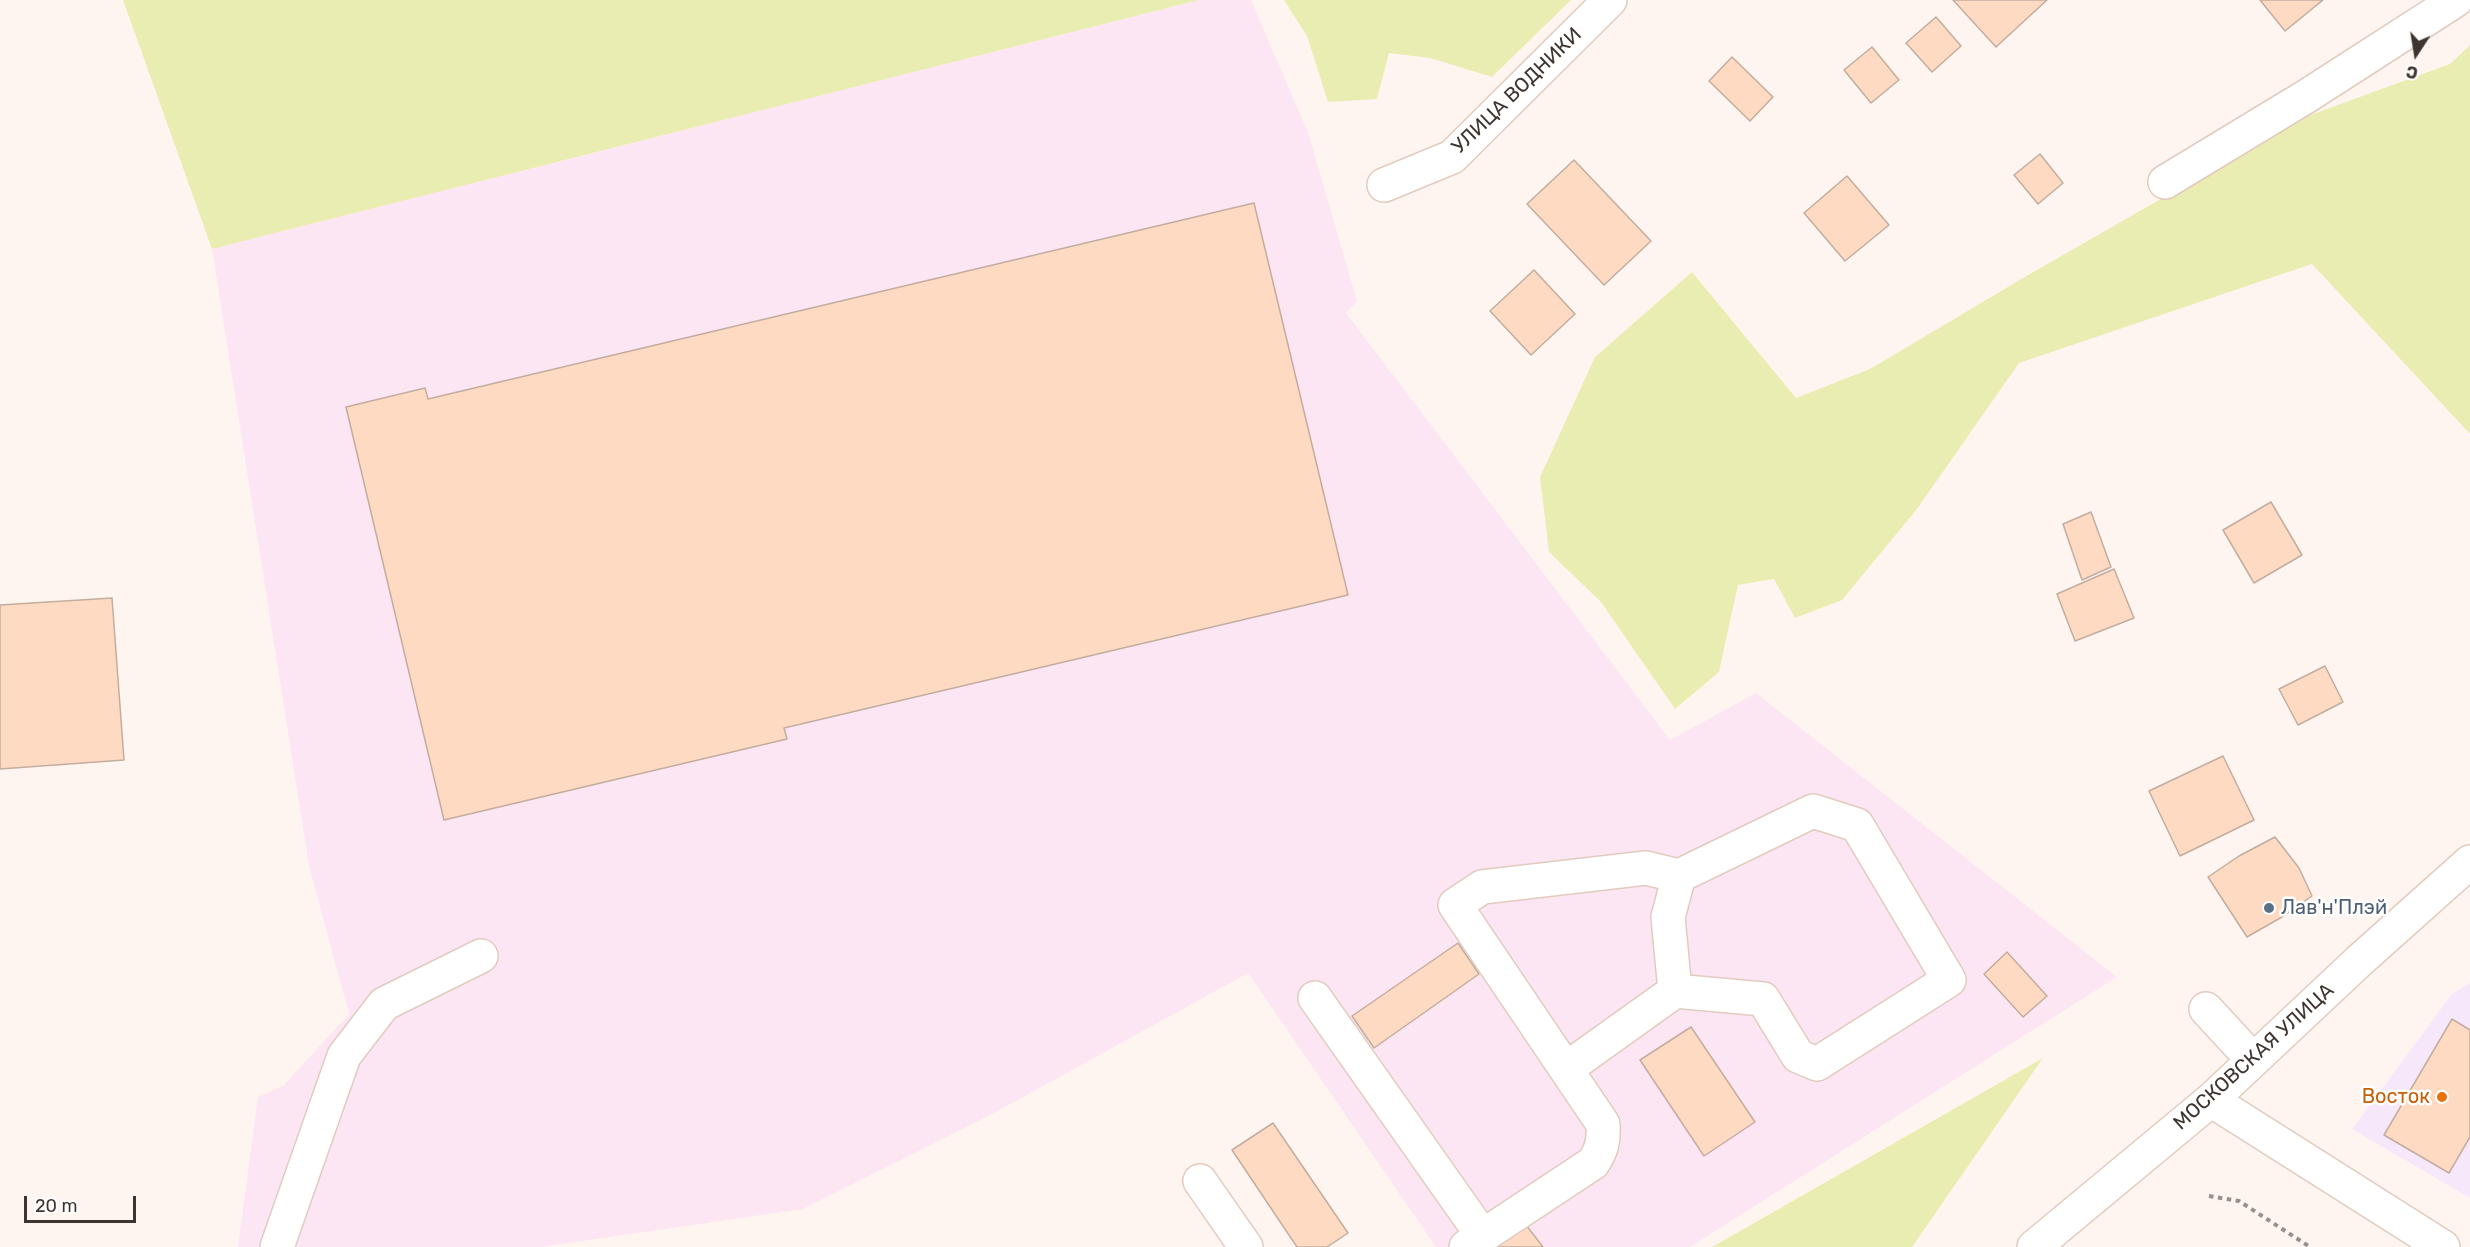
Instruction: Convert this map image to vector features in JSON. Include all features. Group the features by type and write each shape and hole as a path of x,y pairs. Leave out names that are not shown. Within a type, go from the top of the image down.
{"main road":[{"name":"УЛИЦА ВОДНИКИ","path":"1384,185 1452,157 1610,0"},
{"path":"2165,182 2307,96 2456,0"},
{"path":"1315,998 1474,1241 1593,1163 1601,1152 1603,1124 1455,905 1482,888 1646,868 1679,876 1813,811 1857,825 1949,980 1817,1064 1798,1056 1763,999 1675,991 1566,1069"},
{"name":"МОСКОВСКАЯ УЛИЦА","path":"2034,1247 2211,1100 2470,862"},
{"path":"1675,991 1668,917 1679,876"},
{"path":"278,1247 344,1056 384,1004 481,956"},
{"path":"2206,1009 2253,1060"},
{"path":"2211,1100 2443,1247"},
{"path":"1200,1181 1246,1247"}],"path":[{"path":"2209,1196 2239,1201 2310,1247"}],"shaded area":[{"path":"1199,0 1251,0 1309,135 1357,301 1346,313 1670,740 1756,693 2117,977 1690,1247 1436,1247 1248,973 994,1113 803,1209 541,1247 238,1247 258,1097 283,1086 349,1014 309,866 212,249"},
{"path":"2470,983 2470,1198 2352,1129 2452,994"}],"green space":[{"path":"123,0 1199,0 212,249"},
{"path":"1284,0 1571,0 1492,77 1430,58 1389,53 1377,99 1328,102 1307,36"},
{"path":"2470,45 2470,434 2312,264 2019,363 1917,509 1842,600 1795,618 1774,579 1738,585 1719,672 1675,709 1601,602 1549,552 1540,477 1595,357 1692,272 1796,398 1870,369 2023,278 2302,118 2450,64"},
{"path":"2043,1058 1912,1247 1712,1247"}],"building":[{"path":"1953,0 2047,0 1996,47"},
{"path":"2260,0 2323,0 2285,31"},
{"path":"1936,17 1961,46 1932,72 1906,43"},
{"path":"1872,47 1899,80 1871,103 1844,70"},
{"path":"1732,57 1773,97 1750,121 1709,81"},
{"path":"2040,154 2063,183 2038,204 2014,175"},
{"path":"1574,160 1651,241 1604,285 1527,204"},
{"path":"1847,176 1889,225 1845,261 1804,213"},
{"path":"1254,203 1348,595 784,728 787,739 444,820 346,407 425,388 428,399"},
{"path":"1534,270 1575,314 1531,355 1490,311"},
{"path":"2271,502 2302,555 2254,583 2223,530"},
{"path":"2091,512 2111,567 2082,580 2063,524"},
{"path":"2114,569 2134,618 2075,641 2057,594"},
{"path":"112,598 124,760 0,769 0,605"},
{"path":"2325,666 2343,702 2298,725 2279,689"},
{"path":"2223,756 2254,820 2180,856 2149,791"},
{"path":"2275,837 2299,868 2312,896 2247,937 2208,877 2239,856"},
{"path":"1458,943 1479,974 1374,1048 1352,1016"},
{"path":"2007,952 2047,996 2023,1017 1984,974"},
{"path":"2452,1019 2470,1030 2470,1137 2449,1173 2384,1135"},
{"path":"1691,1027 1755,1122 1704,1156 1640,1060"},
{"path":"1273,1123 1348,1233 1327,1247 1297,1247 1232,1150"},
{"path":"1526,1225 1543,1247 1497,1247"}],"place":[{"name":"Лав'н'Плэй","path":"2269,908"},
{"name":"Восток","path":"2442,1097"}]}
